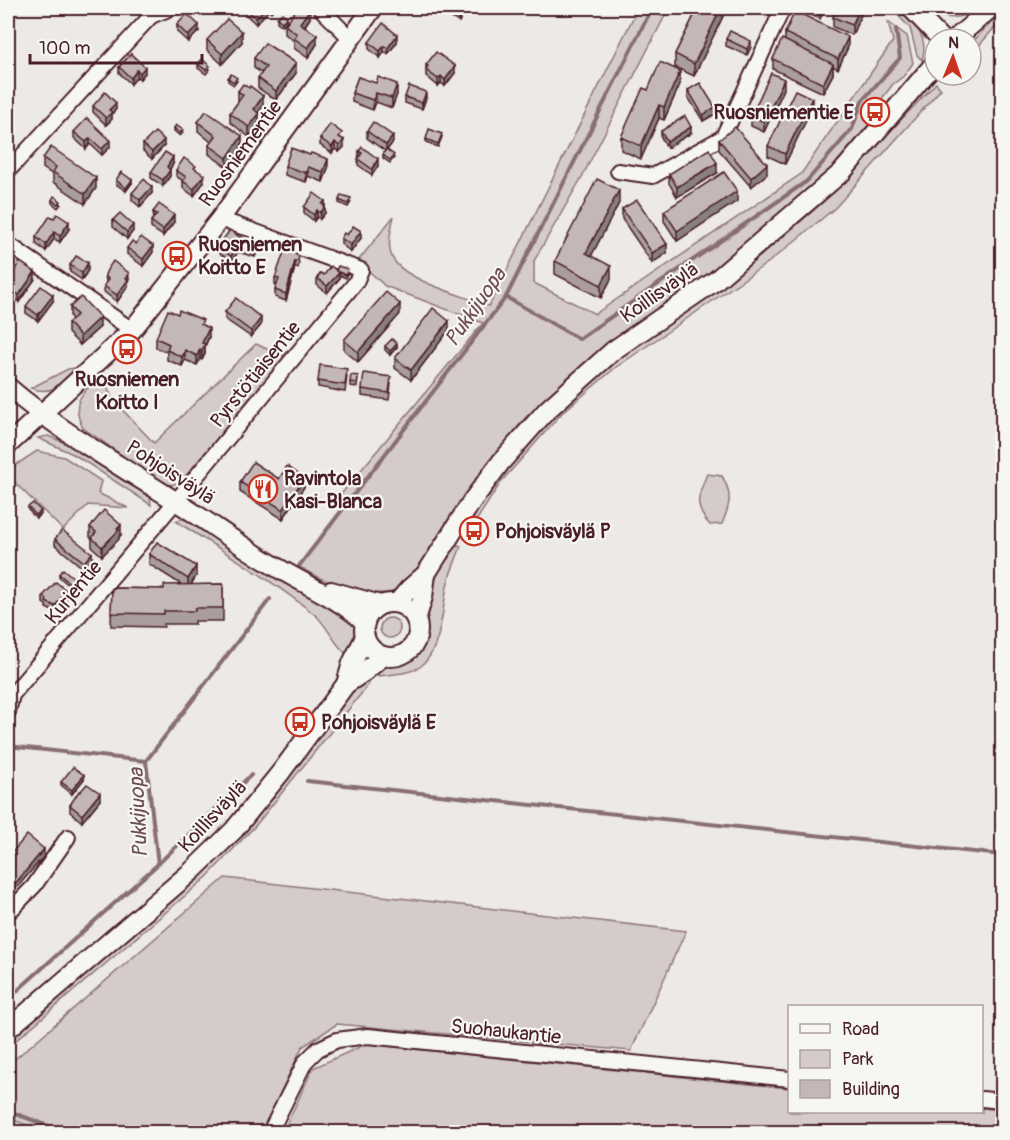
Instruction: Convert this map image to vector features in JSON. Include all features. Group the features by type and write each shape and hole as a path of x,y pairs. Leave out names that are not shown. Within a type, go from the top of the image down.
{"street":[{"path":"8,171 151,16 171,8"},
{"path":"320,8 350,38"},
{"name":"Ruosniementie","path":"8,445 132,330 220,219 373,8"},
{"path":"618,171 653,176 723,137 783,8"},
{"path":"911,8 929,27"},
{"path":"969,27 991,8"},
{"name":"Koillisväylä","path":"388,604 426,574 472,501 501,462 548,410 614,350 715,281 842,172 923,77"},
{"name":"Pyrstötiaisentie","path":"176,501 356,282 361,270 220,219"},
{"path":"8,244 132,330"},
{"name":"Pohjoisväylä","path":"8,387 40,413 270,564 315,587 349,608 365,630"},
{"name":"Kurjentie","path":"8,712 12,695 176,501"},
{"name":"Koillisväylä","path":"416,620 423,597 426,574"},
{"name":"Pohjoisväylä","path":"315,587 388,604"},
{"path":"388,604 405,606 416,620 418,635 411,648 398,656 383,656 375,652 365,630 373,609 388,604"},
{"name":"Koillisväylä","path":"346,684 365,630"},
{"name":"Koillisväylä","path":"8,1029 192,871 234,830 281,772 346,684 383,656"},
{"path":"8,910 34,886 68,837"},
{"name":"Suohaukantie","path":"270,1132 305,1062 318,1049 337,1040 368,1036 788,1079"},
{"path":"983,1099 1002,1101"}],"green space":[{"path":"638,8 669,8 582,177 534,261 534,283 595,314 801,174 893,41 888,22 907,36 913,63 904,76 893,84 868,117 871,120 862,138 807,196 720,268 620,335 581,366 525,418 473,483 404,585 392,592 369,593 343,587 308,572 299,566 340,513 342,493 483,323 385,286 358,261 394,216 390,251 395,262 402,269 439,288 489,306"},
{"path":"891,8 898,8 919,31 923,40 922,60 917,55 910,28"},
{"path":"926,8 976,8 964,15 951,18 938,15"},
{"path":"1002,13 1002,19 983,41 983,31"},
{"path":"932,87 939,87 941,89 835,208 769,262 615,368 562,413 501,482 476,521 473,519 483,496 553,412 628,348 751,264 822,203"},
{"path":"256,344 282,356 288,350 291,354 183,480 172,485 164,484 83,428 77,411 80,398 89,386 103,374 112,399 154,443"},
{"path":"81,367 53,389 31,388 68,369"},
{"path":"48,436 78,448 150,497 151,505 75,455 38,438"},
{"path":"37,451 64,457 101,481 98,493 128,508 88,505 63,530 8,476 8,470"},
{"path":"707,474 722,476 728,489 728,505 722,524 710,525 699,506 701,488"},
{"path":"188,520 279,578 341,607 355,625 354,640 349,656 339,647 314,614 264,577 176,521"},
{"path":"458,545 461,546 448,582 437,639 428,659 412,671 379,676 370,670 408,660 419,651 425,635 429,592 438,573"},
{"path":"386,618 394,618 400,624 400,632 394,638 386,638 380,632 380,624"},
{"path":"364,676 369,684 256,825 207,877 8,1047 8,1037 250,822"},
{"path":"225,878 686,931 631,1051 337,1024 302,1047 262,1132 45,1132 8,1118 8,1065"},
{"path":"366,1044 788,1088 788,1113 983,1113 983,1108 1002,1110 1002,1132 283,1132 313,1068"}],"building":[{"path":"245,8 265,8 256,18"},
{"path":"297,8 310,9 300,23 317,35 308,48 294,38 297,34 285,25"},
{"path":"448,8 463,8 459,15"},
{"path":"698,8 721,8 694,64 675,54"},
{"path":"805,8 824,8 820,16"},
{"path":"837,8 860,8 852,25 833,17"},
{"path":"795,11 848,37 838,59 785,33"},
{"path":"282,13 287,17 282,22 277,18"},
{"path":"187,14 199,25 188,36 177,25"},
{"path":"227,19 242,32 222,54 207,40"},
{"path":"383,23 397,35 388,48 384,46 380,51 369,42"},
{"path":"730,31 751,41 747,49 726,39"},
{"path":"782,39 833,64 823,84 773,59"},
{"path":"265,43 296,63 276,91 258,78 266,67 254,58"},
{"path":"436,52 455,66 445,80 441,76 438,79 426,70 428,66 426,65"},
{"path":"131,54 145,67 140,73 137,70 131,78 119,67"},
{"path":"202,59 210,66 206,70 198,64"},
{"path":"660,62 680,71 664,107 659,105 641,146 621,137 643,88 648,90"},
{"path":"771,73 784,79 764,122 751,116"},
{"path":"231,74 237,78 234,82 228,78"},
{"path":"358,77 376,83 378,77 397,84 392,98 376,93 373,100 352,93"},
{"path":"700,83 715,107 703,115 688,90"},
{"path":"243,84 249,88 250,86 263,96 254,109 259,114 249,127 230,113 243,95 238,91"},
{"path":"409,86 426,92 422,103 405,97"},
{"path":"795,90 812,98 785,154 768,146"},
{"path":"105,92 116,103 109,110 112,112 106,118 93,106"},
{"path":"206,111 242,136 227,158 209,145 216,136 198,122"},
{"path":"685,116 691,127 667,142 661,131"},
{"path":"87,118 110,140 102,149 90,138 86,142 74,132"},
{"path":"373,122 393,136 386,145 367,131"},
{"path":"330,124 342,133 339,137 344,140 339,146 335,142 332,147 320,138"},
{"path":"176,125 183,130 180,133 174,128"},
{"path":"735,127 767,164 751,178 719,140"},
{"path":"429,129 442,134 438,144 426,139"},
{"path":"155,132 164,140 152,152 143,144"},
{"path":"51,147 96,178 85,194 53,172 56,167 43,158"},
{"path":"362,147 378,159 372,169 358,159 362,153 359,151"},
{"path":"291,148 328,159 323,172 308,167 306,173 285,166"},
{"path":"386,149 394,155 390,160 383,155"},
{"path":"709,149 717,163 677,187 669,174"},
{"path":"165,152 173,157 167,167 170,170 163,180 151,172"},
{"path":"184,158 204,175 194,189 183,181 186,177 176,170"},
{"path":"121,172 132,180 126,188 116,180"},
{"path":"724,172 737,191 677,231 664,211"},
{"path":"144,179 152,187 140,200 132,193"},
{"path":"597,179 619,190 586,253 611,266 601,285 555,261"},
{"path":"314,193 325,201 322,204 325,207 320,213 317,210 314,215 304,207"},
{"path":"341,195 351,198 348,204 339,200"},
{"path":"54,196 61,201 58,204 52,200"},
{"path":"637,200 667,244 652,253 622,209"},
{"path":"159,204 174,215 163,230 151,221 157,214 153,212"},
{"path":"120,213 133,225 127,232 113,220"},
{"path":"57,214 69,222 60,236 54,232 46,244 36,237 50,216 54,218"},
{"path":"353,226 361,231 351,245 341,238 344,233 347,235"},
{"path":"230,230 241,238 243,235 258,240 255,251 238,246 231,256 218,246"},
{"path":"141,237 153,246 143,259 127,248 132,241 136,244"},
{"path":"285,249 299,256 298,261 295,261 286,294 275,290 279,279 275,278"},
{"path":"76,256 88,263 82,273 70,265"},
{"path":"113,261 129,273 126,278 128,280 117,295 104,286 108,279 105,275"},
{"path":"20,262 35,272 19,295 8,287 8,280"},
{"path":"331,266 339,273 327,286 317,278 321,273 324,275"},
{"path":"338,266 348,269 346,275 336,271"},
{"path":"41,286 53,295 38,315 26,306"},
{"path":"386,292 400,304 358,352 344,340"},
{"path":"81,297 100,317 80,336 68,323 77,315 70,307"},
{"path":"236,298 261,318 251,331 225,312"},
{"path":"433,308 449,321 411,370 395,358"},
{"path":"168,310 178,314 179,310 203,320 201,324 209,328 202,343 205,344 197,356 185,350 182,357 167,350 169,344 156,338"},
{"path":"392,339 397,344 390,351 385,346"},
{"path":"320,365 347,369 345,385 318,381"},
{"path":"364,373 391,377 389,393 362,389"},
{"path":"351,375 358,376 357,383 350,382"},
{"path":"253,462 279,479 287,466 304,478 283,510 240,482"},
{"path":"33,503 41,511 36,515 28,507"},
{"path":"104,510 121,525 102,547 92,538 96,532 90,527"},
{"path":"62,530 92,553 84,562 55,539"},
{"path":"157,542 196,566 188,579 149,554"},
{"path":"63,569 75,579 71,584 59,574"},
{"path":"56,582 67,591 55,606 46,602 47,599 43,596"},
{"path":"223,584 223,608 164,611 164,614 111,613 112,588 164,589 164,585"},
{"path":"73,767 84,775 72,790 61,782"},
{"path":"87,784 100,793 82,815 70,805 79,791"},
{"path":"27,835 44,849 9,891 8,857"},
{"path":"8,1112 15,1116 8,1132"}],"waterway":[{"name":"Pukkijuopa","path":"299,566 506,297 652,8"},
{"path":"506,297 579,339 807,181 852,129 862,101 900,58 896,29"},
{"name":"Pukkijuopa","path":"8,999 158,864 146,761 270,599"},
{"path":"8,746 146,761"},
{"path":"158,864 251,775"},
{"path":"307,781 1002,855"},
{"path":"8,1111 65,1132"}],"place":[{"name":"Ruosniementie E","path":"875,112"},
{"name":"Ruosniemen Koitto E","path":"177,256"},
{"name":"Ruosniemen Koitto I","path":"127,349"},
{"name":"Ravintola Kasi-Blanca","path":"263,489"},
{"name":"Pohjoisväylä P","path":"474,531"},
{"name":"Pohjoisväylä E","path":"300,722"}]}
